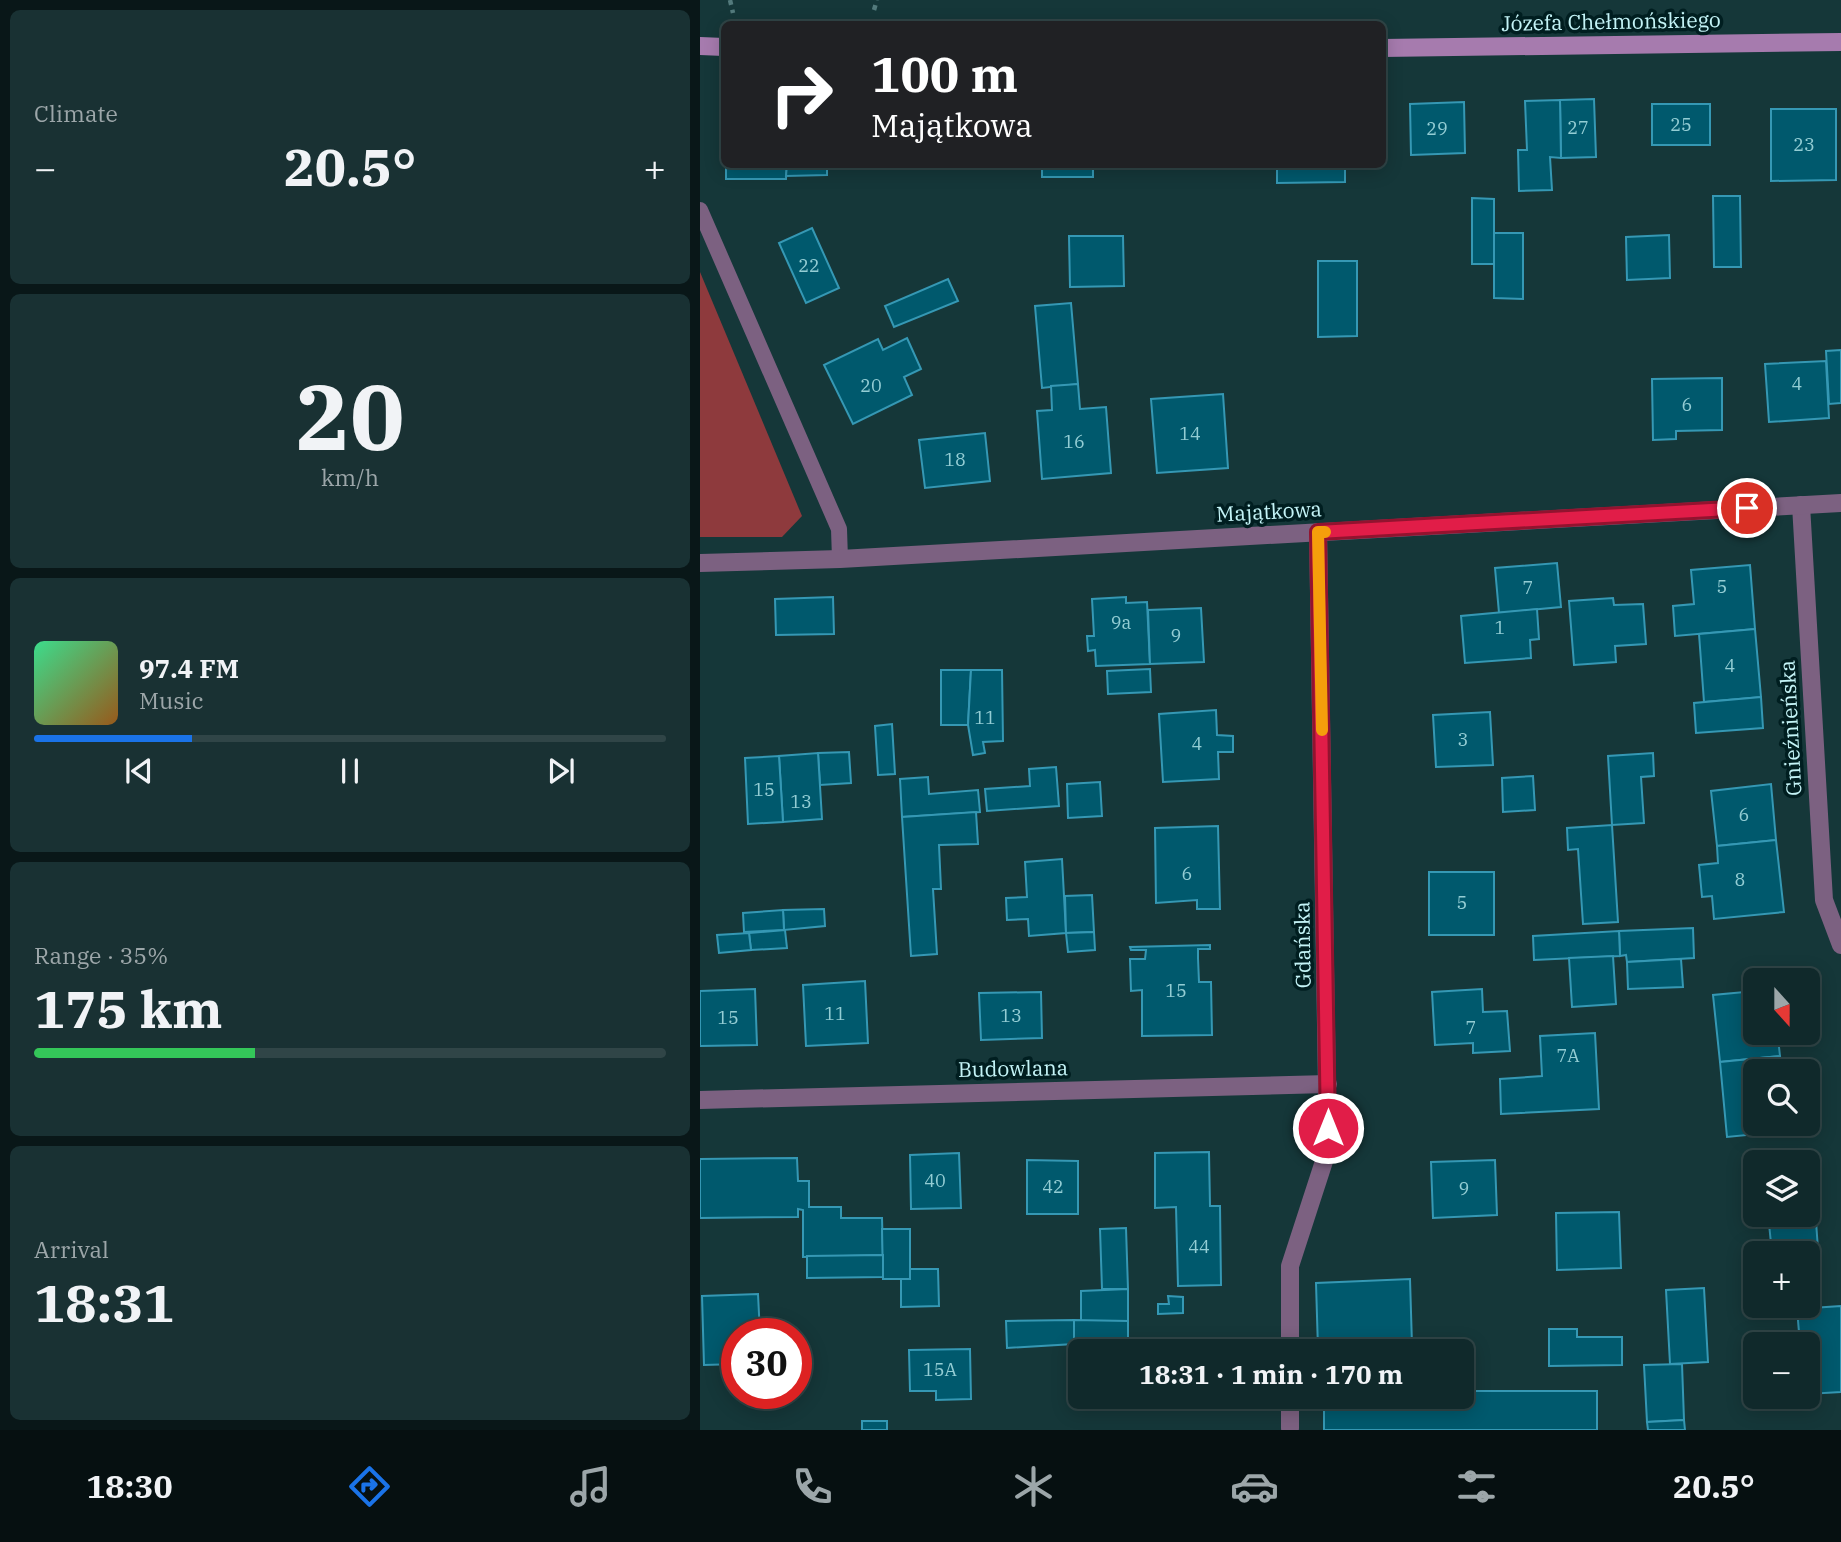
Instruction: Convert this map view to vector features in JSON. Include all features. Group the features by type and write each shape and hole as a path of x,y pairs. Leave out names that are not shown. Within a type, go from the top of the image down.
{"street":[{"name":"Józefa Chełmońskiego","path":"1386,47 1841,42"},
{"path":"700,46 721,47"},
{"name":"Majątkowa","path":"700,563 840,559 1841,503"},
{"name":"Gnieźnieńska","path":"1801,505 1824,900 1841,945"},
{"name":"Gdańska","path":"1290,1339 1290,1266 1328,1149 1318,532"},
{"name":"Budowlana","path":"700,1100 1328,1084"},
{"path":"1290,1409 1290,1427"}],"lane":[{"path":"700,210 838,529 840,559"}],"path":[{"path":"730,0 733,13"},
{"path":"874,9 877,0"}],"shaded area":[{"path":"700,272 802,516 782,537 700,537"}],"building":[{"path":"1594,99 1596,157 1561,158 1560,100"},
{"path":"1560,100 1561,158 1550,157 1552,190 1519,191 1518,150 1527,150 1525,101"},
{"path":"1464,102 1465,153 1411,155 1410,104"},
{"path":"1652,104 1710,104 1710,145 1652,145"},
{"path":"1771,109 1836,109 1836,180 1771,181"},
{"path":"726,168 787,168 786,179 726,179"},
{"path":"787,168 827,168 827,175 786,176"},
{"path":"1042,168 1093,168 1093,177 1042,177"},
{"path":"1277,168 1345,168 1345,182 1277,183"},
{"path":"1713,196 1740,196 1741,267 1714,267"},
{"path":"1472,198 1494,199 1494,264 1472,264"},
{"path":"812,228 839,288 806,303 779,243"},
{"path":"1494,233 1523,233 1523,299 1494,298"},
{"path":"1669,235 1670,278 1627,280 1626,237"},
{"path":"1069,236 1123,236 1124,286 1070,287"},
{"path":"1318,261 1357,261 1357,336 1318,337"},
{"path":"948,279 958,301 894,327 885,306"},
{"path":"1071,303 1078,384 1042,388 1035,306"},
{"path":"907,338 921,369 904,377 912,395 853,424 824,365 878,339 883,350"},
{"path":"1841,350 1841,403 1829,404 1826,351"},
{"path":"1826,361 1829,418 1769,422 1765,364"},
{"path":"1722,378 1722,430 1676,431 1676,439 1653,440 1652,379"},
{"path":"1078,384 1080,409 1106,407 1111,473 1042,479 1037,411 1052,410 1051,386"},
{"path":"1223,394 1228,468 1157,473 1151,399"},
{"path":"985,433 990,481 925,488 919,440"},
{"path":"1557,563 1561,607 1499,613 1495,568"},
{"path":"1750,565 1755,629 1675,636 1673,606 1694,604 1691,570"},
{"path":"833,597 834,634 776,635 775,599"},
{"path":"1126,597 1126,603 1147,602 1150,664 1096,666 1095,650 1088,651 1087,636 1094,636 1092,599"},
{"path":"1613,598 1614,605 1643,604 1646,644 1615,646 1616,662 1574,665 1569,601"},
{"path":"1201,608 1204,662 1150,664 1148,610"},
{"path":"1537,609 1539,639 1530,640 1531,658 1465,663 1461,616"},
{"path":"1755,629 1761,697 1704,702 1699,634"},
{"path":"1150,669 1151,692 1108,694 1107,671"},
{"path":"941,670 971,670 968,725 941,725"},
{"path":"971,670 1002,670 1003,741 983,742 985,753 973,755 968,725"},
{"path":"1761,697 1763,728 1696,733 1694,703"},
{"path":"1216,710 1217,735 1233,736 1233,752 1218,752 1219,779 1163,782 1159,714"},
{"path":"1490,712 1493,765 1436,767 1433,715"},
{"path":"892,724 895,774 878,775 875,726"},
{"path":"849,752 851,783 820,785 818,753"},
{"path":"818,753 822,819 783,822 779,756"},
{"path":"1653,753 1654,776 1641,777 1644,823 1612,825 1608,756"},
{"path":"779,756 783,822 748,824 745,758"},
{"path":"1056,767 1059,806 987,811 985,789 1030,786 1029,769"},
{"path":"1533,776 1535,810 1503,812 1502,778"},
{"path":"928,777 929,794 978,790 980,812 902,817 900,779"},
{"path":"1100,782 1102,816 1068,818 1067,784"},
{"path":"1771,784 1776,840 1717,846 1711,791"},
{"path":"976,812 978,844 939,845 941,889 933,889 937,954 911,956 902,817"},
{"path":"1612,825 1618,922 1583,924 1578,849 1568,850 1567,828"},
{"path":"1218,826 1220,909 1197,909 1197,900 1156,903 1155,828"},
{"path":"1776,840 1784,912 1714,919 1712,896 1702,897 1699,865 1718,863 1717,846"},
{"path":"1062,859 1066,933 1029,936 1028,919 1007,920 1006,898 1027,897 1025,862"},
{"path":"1429,872 1494,872 1494,935 1429,935"},
{"path":"1092,895 1094,932 1066,933 1065,896"},
{"path":"824,909 825,926 784,930 783,910"},
{"path":"783,910 784,930 744,932 743,913"},
{"path":"1693,928 1694,958 1627,962 1626,955 1620,956 1619,931"},
{"path":"785,930 787,948 751,950 749,933"},
{"path":"1619,931 1620,956 1534,960 1533,936"},
{"path":"1094,932 1095,950 1068,952 1066,933"},
{"path":"749,933 751,950 719,953 717,935"},
{"path":"1210,945 1210,949 1198,949 1198,958 1199,982 1211,982 1212,1035 1142,1036 1142,990 1131,991 1130,959 1145,959 1146,950 1131,950 1130,947"},
{"path":"1613,956 1616,1004 1572,1007 1569,958"},
{"path":"1681,959 1683,987 1628,989 1627,962"},
{"path":"865,981 868,1043 806,1046 803,985"},
{"path":"755,989 757,1045 700,1046 700,991"},
{"path":"1482,989 1483,1012 1507,1011 1510,1051 1473,1053 1473,1043 1435,1045 1432,992"},
{"path":"1041,992 1042,1038 981,1040 979,993"},
{"path":"1743,992 1743,1045 1779,1045 1780,1056 1720,1062 1713,995"},
{"path":"1595,1033 1599,1109 1501,1114 1500,1079 1542,1076 1540,1036"},
{"path":"1780,1056 1780,1059 1750,1059"},
{"path":"1743,1060 1743,1135 1727,1137 1720,1062"},
{"path":"1209,1152 1210,1206 1220,1206 1221,1285 1178,1286 1176,1207 1155,1208 1155,1153"},
{"path":"959,1153 961,1208 911,1209 910,1155"},
{"path":"797,1158 798,1181 809,1181 809,1207 841,1207 841,1218 882,1218 883,1255 803,1257 803,1210 798,1209 798,1217 700,1218 700,1159"},
{"path":"1027,1160 1078,1161 1078,1214 1027,1214"},
{"path":"1495,1160 1497,1215 1433,1218 1431,1162"},
{"path":"1619,1212 1621,1268 1557,1270 1556,1213"},
{"path":"1769,1227 1816,1227 1817,1241 1771,1241"},
{"path":"1126,1228 1128,1289 1102,1289 1100,1229"},
{"path":"882,1229 910,1229 910,1279 883,1279"},
{"path":"883,1255 883,1277 807,1278 807,1256"},
{"path":"910,1269 938,1269 939,1306 901,1307 901,1279 910,1279"},
{"path":"1410,1279 1412,1339 1318,1339 1316,1283"},
{"path":"1704,1288 1708,1362 1670,1364 1666,1290"},
{"path":"1128,1289 1128,1321 1081,1322 1081,1291"},
{"path":"758,1294 759,1318 721,1318 721,1364 704,1365 702,1296"},
{"path":"1168,1296 1183,1297 1183,1313 1158,1314 1158,1304 1169,1304"},
{"path":"1841,1306 1841,1392 1820,1393 1820,1332 1799,1332 1798,1318 1820,1318 1820,1307"},
{"path":"1074,1320 1074,1339 1068,1339 1068,1344 1007,1348 1006,1321"},
{"path":"1074,1320 1128,1321 1128,1339 1074,1339"},
{"path":"1549,1329 1577,1329 1577,1337 1622,1337 1622,1365 1549,1366"},
{"path":"970,1349 971,1399 936,1400 936,1391 910,1391 909,1350"},
{"path":"1682,1364 1684,1420 1647,1422 1644,1365"},
{"path":"1474,1391 1597,1391 1597,1430 1324,1430 1324,1409 1474,1409"},
{"path":"1684,1420 1685,1430 1648,1430 1647,1422"},
{"path":"862,1421 887,1421 887,1430 862,1430"}],"slow traffic":[{"path":"1322,730 1318,532 1325,532"}],"route":[{"path":"1328,1128 1318,532 1747,508"}]}
